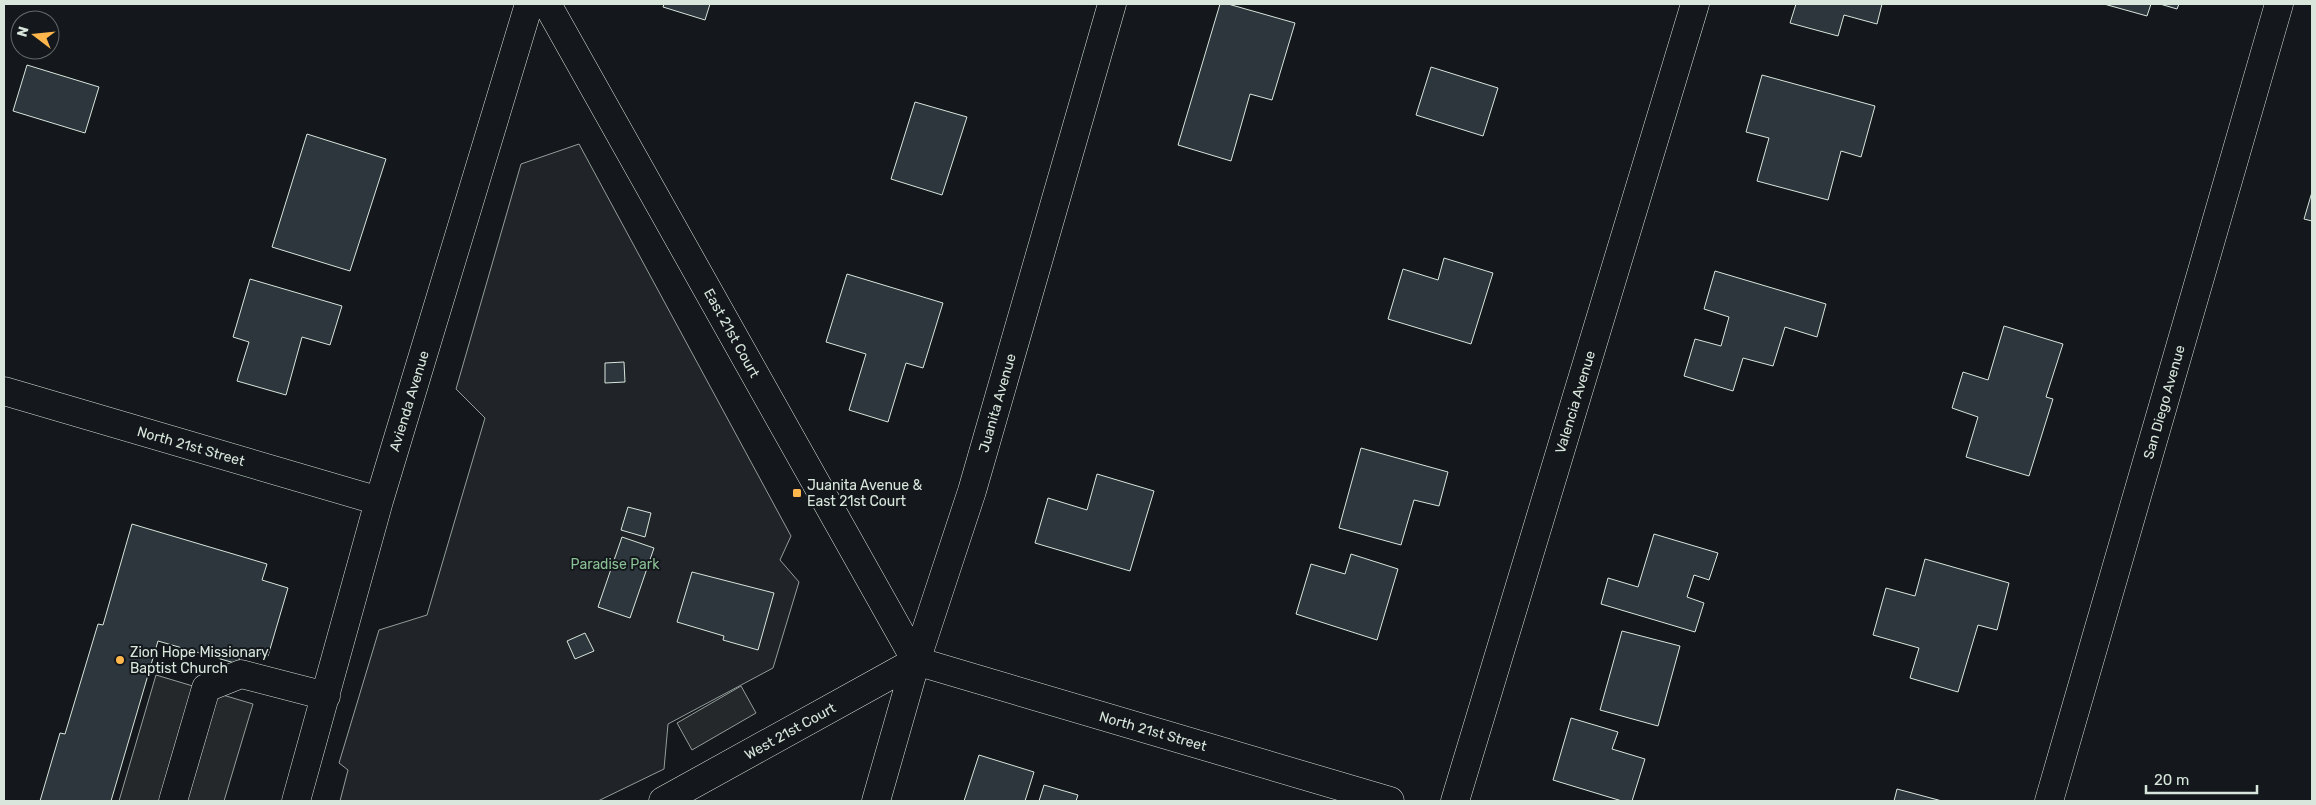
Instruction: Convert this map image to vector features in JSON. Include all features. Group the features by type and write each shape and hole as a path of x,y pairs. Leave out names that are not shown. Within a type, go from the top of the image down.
{"street":[{"name":"Avienda Avenue","path":"296,801 379,501 529,4"},
{"name":"East 21st Court","path":"547,4 916,661"},
{"name":"Juanita Avenue","path":"876,801 916,661 972,491 1112,4"},
{"name":"Valencia Avenue","path":"1455,801 1695,4"},
{"name":"San Diego Avenue","path":"2049,801 2279,4"},
{"name":"North 21st Street","path":"4,391 379,501"},
{"name":"North 21st Street","path":"916,661 1390,801"},
{"name":"West 21st Court","path":"663,801 916,661"},
{"path":"173,801 206,688 241,674 326,696"}],"green space":[{"name":"Paradise Park","path":"579,144 791,536 780,560 799,582 773,668 668,724 664,769 598,801 340,801 348,770 339,763 379,630 427,615 485,418 456,389 521,164"}],"shaded area":[{"path":"156,675 253,704 224,801 119,801"},
{"path":"741,686 756,713 692,750 677,723"}],"building":[{"path":"664,4 710,4 705,20 663,7"},
{"path":"1220,4 1228,4 1295,23 1272,100 1250,94 1231,161 1178,145"},
{"path":"1796,4 1882,4 1877,24 1844,15 1838,36 1790,23"},
{"path":"2104,4 2151,4 2147,16"},
{"path":"2160,4 2179,4 2177,9"},
{"path":"27,65 99,87 85,133 13,111"},
{"path":"1431,67 1498,88 1483,136 1416,115"},
{"path":"1762,75 1875,106 1861,157 1841,151 1828,200 1757,181 1769,138 1746,132"},
{"path":"915,102 967,117 942,195 891,179"},
{"path":"307,134 386,159 350,271 272,247"},
{"path":"2312,192 2312,221 2304,219"},
{"path":"1444,258 1493,273 1471,344 1388,319 1403,269 1438,280"},
{"path":"1715,271 1826,304 1817,337 1785,327 1773,366 1743,358 1733,391 1684,376 1695,339 1721,346 1729,317 1704,309"},
{"path":"847,274 943,303 923,368 906,363 888,422 849,410 866,354 826,342"},
{"path":"250,279 342,306 330,345 302,337 286,395 237,381 249,342 233,337"},
{"path":"2004,326 2063,344 2046,397 2053,399 2029,476 1966,457 1978,417 1952,408 1963,372 1988,380"},
{"path":"624,362 625,382 605,383 605,363"},
{"path":"1361,448 1448,472 1439,506 1414,500 1401,545 1339,528"},
{"path":"1097,474 1154,491 1130,571 1035,543 1048,498 1087,510"},
{"path":"628,507 651,513 645,537 621,530"},
{"name":"Zion Hope Missionary Baptist Church","path":"132,524 267,564 262,580 288,588 268,656 242,648 238,664 158,641 111,801 40,801 60,733 65,734 98,624 103,625"},
{"path":"1654,534 1718,553 1709,580 1694,575 1687,597 1704,603 1695,632 1601,604 1608,578 1638,587"},
{"path":"622,537 654,548 630,618 598,607"},
{"path":"1351,554 1398,569 1377,640 1296,614 1311,564 1345,574"},
{"path":"1925,559 2009,583 1997,630 1978,625 1958,692 1910,678 1919,648 1873,635 1886,588 1915,596"},
{"path":"692,572 774,593 758,650 723,640 724,636 677,622"},
{"path":"1622,631 1680,646 1658,726 1600,710"},
{"path":"585,633 594,651 575,659 567,641"},
{"path":"1571,718 1618,732 1612,749 1645,759 1632,801 1622,801 1553,780"},
{"path":"979,755 1034,772 1025,801 964,801"},
{"path":"1044,785 1078,795 1076,801 1039,801"},
{"path":"1897,789 1942,801 1894,801"}],"place":[{"name":"Juanita Avenue & East 21st Court","path":"797,493"},
{"name":"Zion Hope Missionary Baptist Church","path":"120,660"}]}
